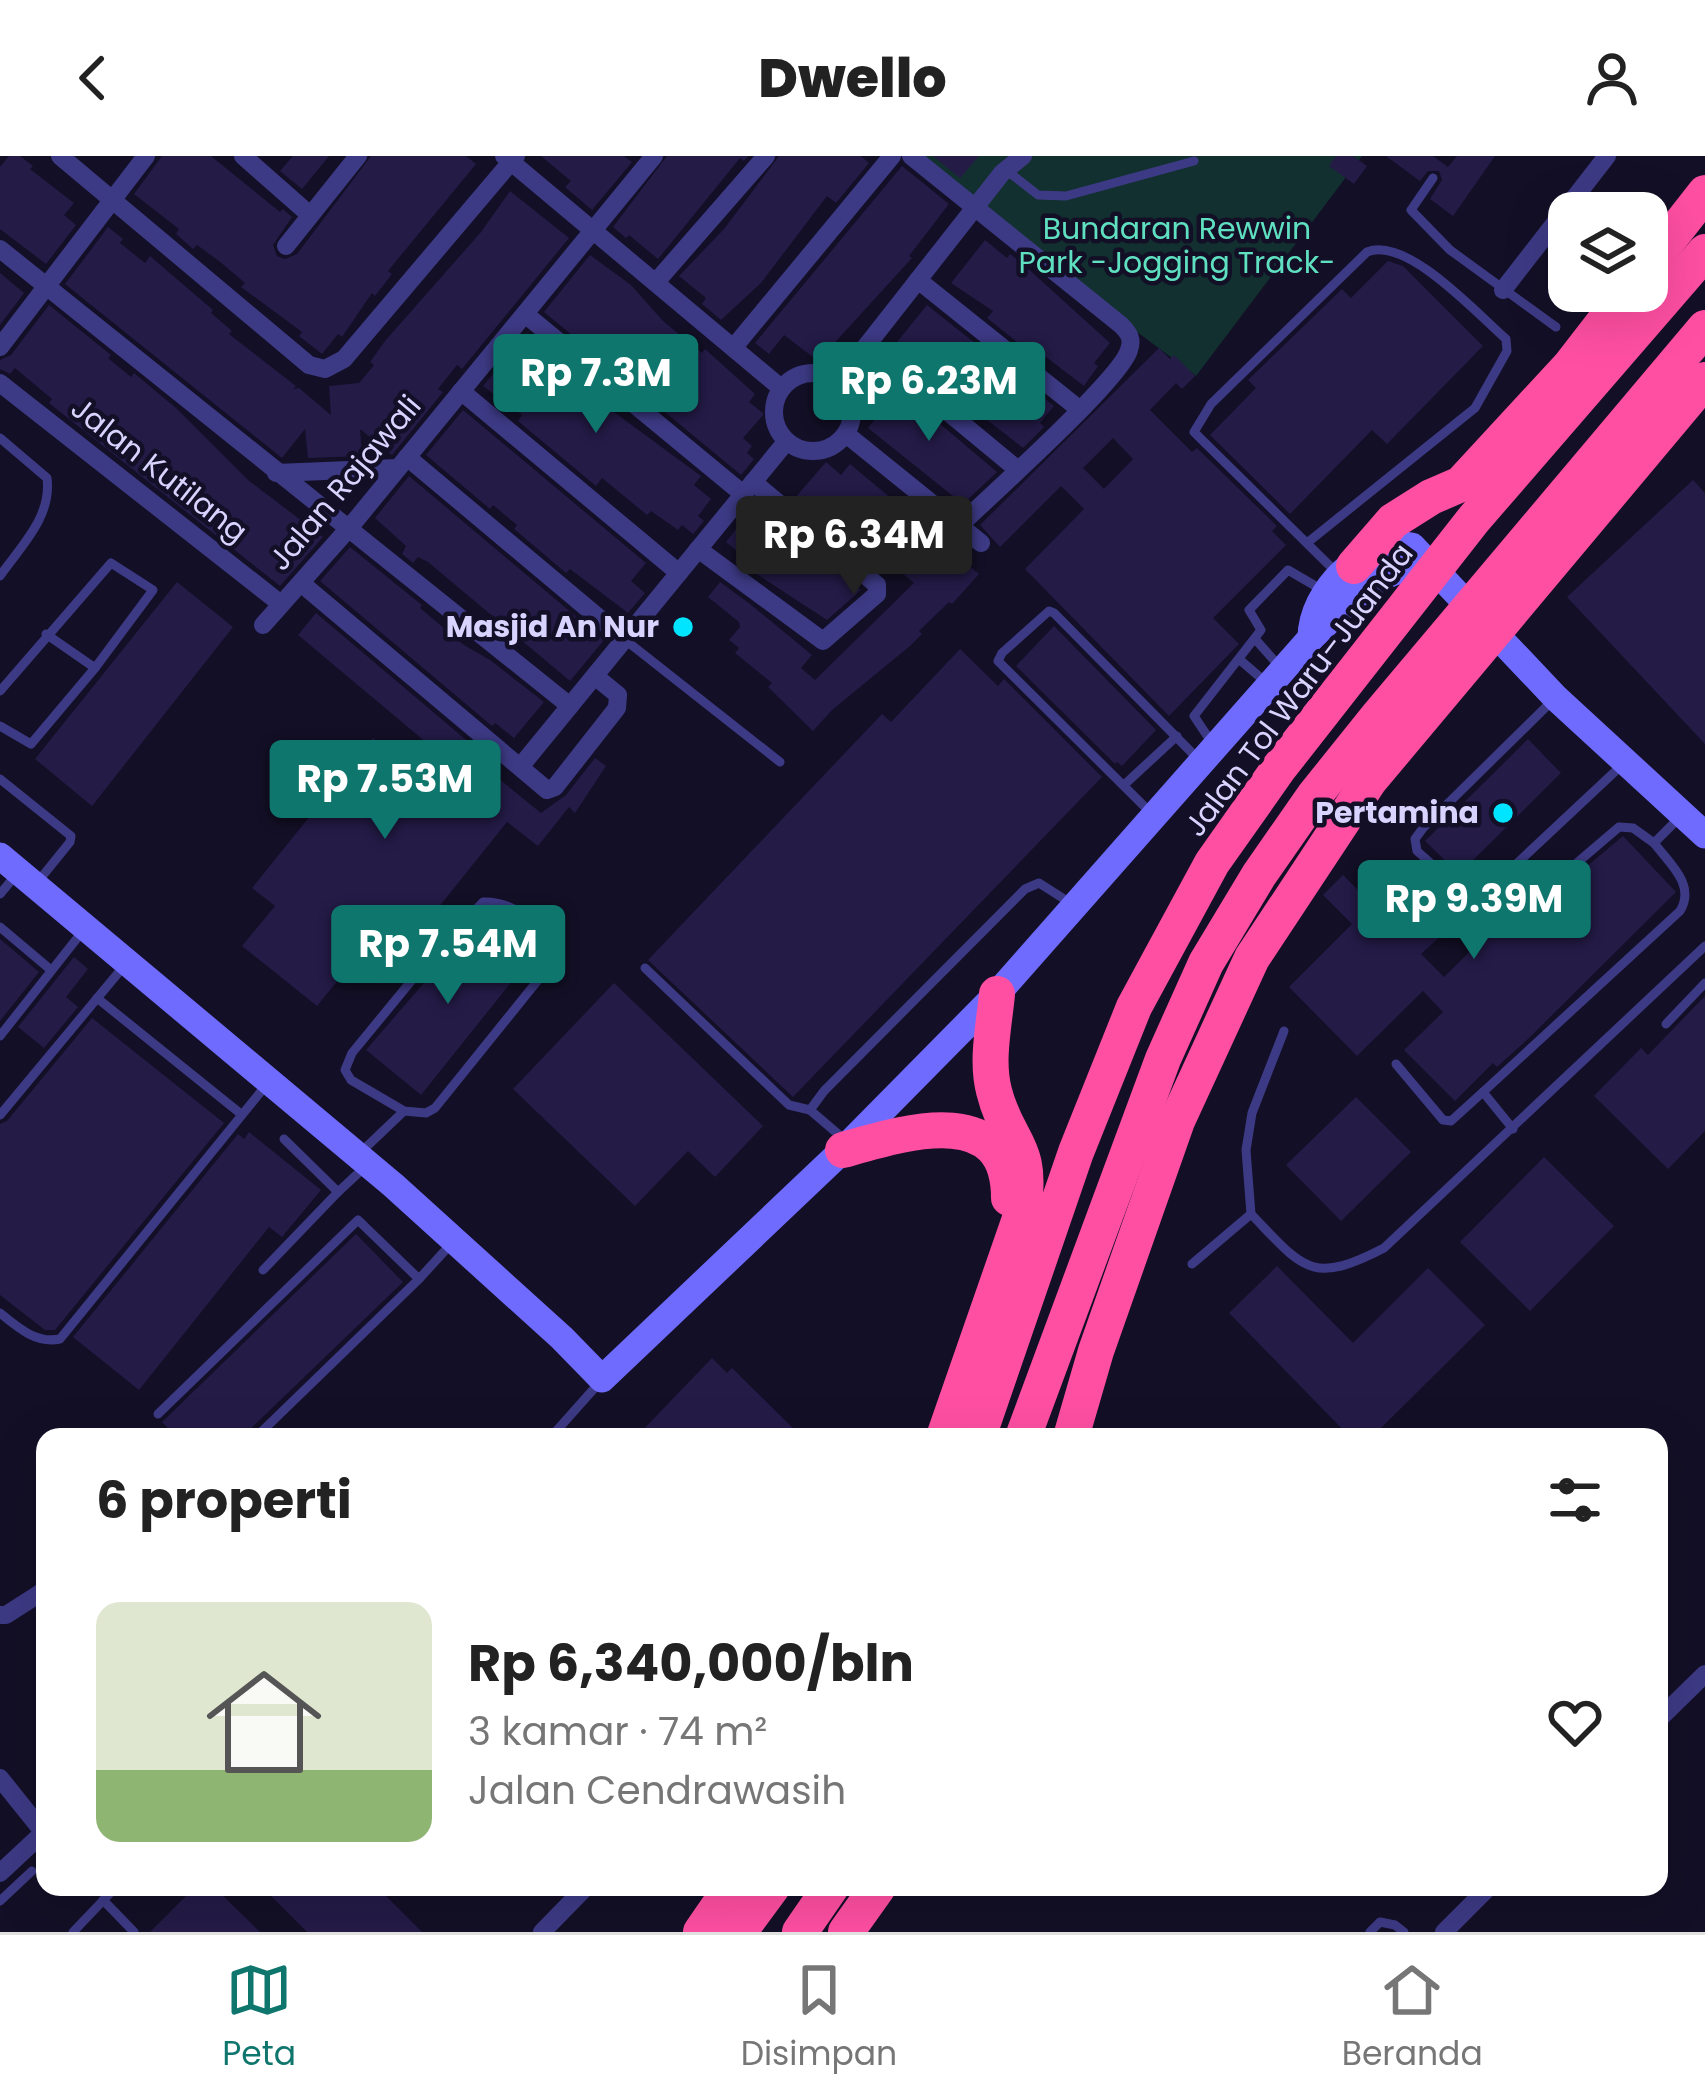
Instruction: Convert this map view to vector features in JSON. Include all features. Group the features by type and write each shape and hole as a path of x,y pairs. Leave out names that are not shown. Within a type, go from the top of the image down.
{"highway":[{"path":"1668,240 1705,193"},
{"name":"Jalan Tol Waru–Juanda","path":"981,1428 1054,1217 1135,1007 1212,863 1474,519 1705,252"},
{"path":"1424,566 1461,484 1570,366 1612,312"},
{"path":"1026,1428 1162,1058 1206,963 1258,875 1378,715 1705,328"},
{"path":"1075,1428 1096,1351 1177,1121 1218,1023 1252,958 1369,781 1705,380"},
{"path":"1339,578 1393,521 1431,496 1461,484"},
{"path":"944,1428 1023,1210 1026,1190 1027,1168 1018,1139 994,1096 989,1066 997,994"},
{"path":"846,1146 902,1132 945,1128 973,1134 991,1147 1008,1176 1006,1210 946,1387 942,1428"},
{"path":"701,1932 726,1896"},
{"path":"739,1932 765,1896"},
{"path":"800,1932 824,1896"},
{"path":"846,1932 872,1896"}],"street":[{"path":"60,156 309,365 325,370 344,359 510,158 781,388"},
{"path":"0,347 146,156"},
{"path":"243,156 310,215"},
{"path":"286,246 358,156"},
{"name":"Jalan Rajawali","path":"263,625 350,527 654,156"},
{"path":"656,282 766,156"},
{"path":"734,347 892,156"},
{"path":"911,156 1128,332 1129,355 960,525"},
{"path":"838,382 974,208 1023,156"},
{"path":"1503,290 1607,156"},
{"path":"0,250 570,706"},
{"path":"918,280 1079,409"},
{"path":"525,314 877,585 878,594 823,641 698,549"},
{"path":"867,346 1017,469"},
{"path":"808,373 824,374 838,382 853,412 846,434 818,452 786,442 773,416 781,388 808,373"},
{"name":"Jalan Kutilang","path":"0,383 281,604"},
{"path":"461,392 679,573"},
{"path":"846,434 982,543"},
{"path":"520,767 786,442"},
{"path":"276,473 403,462 624,639"},
{"path":"1311,638 1311,622 1339,578 1381,548 1412,546 1424,566 1556,698 1705,835"},
{"path":"18,871 364,1159 602,1379 997,994 1311,638 1370,586 1403,569 1424,566"},
{"path":"301,583 547,790 555,787 617,708 618,695 596,677"},
{"path":"0,1615 36,1599"},
{"path":"1668,1710 1705,1674"},
{"path":"0,1778 36,1822"},
{"path":"0,1874 36,1840"},
{"path":"542,1932 577,1896"},
{"path":"1444,1932 1481,1896"}],"lane":[{"path":"1006,170 1038,195 1066,196 1194,161"},
{"path":"1433,178 1412,210 1447,247 1556,327"},
{"path":"1307,543 1475,408 1507,351 1506,339 1425,269 1392,250 1380,247 1367,253 1211,404 1194,432 1339,578"},
{"path":"0,438 47,478 49,493 42,518 0,576"},
{"path":"0,691 111,563 153,590 32,744 0,726"},
{"path":"1208,754 1194,716 1256,640 1262,626 1249,610 1283,571 1339,578"},
{"path":"1154,817 998,661 1002,653 1049,611 1054,613 1177,736 1208,754"},
{"path":"46,634 94,668"},
{"path":"624,639 780,762"},
{"path":"1256,640 1276,678"},
{"path":"1240,660 1276,678"},
{"path":"1556,698 1424,828 1415,839 1417,851 1469,898 1480,898 1625,762"},
{"path":"1124,785 1177,736"},
{"path":"0,779 71,836 70,842 18,871 0,894"},
{"path":"1654,843 1683,814"},
{"path":"1396,1064 1443,1120 1451,1121 1681,911 1688,899 1686,886 1654,843 1634,828 1619,827 1544,890"},
{"path":"810,1110 1024,889 1039,883 1075,905"},
{"path":"483,902 511,908 546,934 552,947 551,964 435,1108 426,1113 404,1111 351,1081 345,1070 352,1053 483,902"},
{"path":"0,927 51,970"},
{"path":"0,1036 86,927"},
{"path":"1284,1031 1252,1113 1246,1150 1251,1214 1298,1263 1316,1269 1346,1268 1384,1248 1705,946"},
{"path":"0,1114 128,962"},
{"path":"645,968 789,1105 810,1110 846,1146"},
{"path":"1666,1024 1705,983"},
{"path":"97,998 242,1114"},
{"path":"0,1312 32,1334 60,1339 270,1081"},
{"path":"1483,1092 1513,1129"},
{"path":"262,1270 338,1192 404,1111"},
{"path":"284,1139 338,1192"},
{"path":"1192,1264 1251,1214"},
{"path":"158,1414 358,1220 419,1279"},
{"path":"265,1428 455,1240"},
{"path":"559,1428 602,1379"},
{"path":"0,1901 32,1871"},
{"path":"73,1932 108,1896"},
{"path":"104,1900 134,1932"},
{"path":"1370,1932 1380,1922 1404,1932"}],"green space":[{"name":"Bundaran Rewwin Park -Jogging Track-","path":"911,156 1362,156 1196,376"}],"building":[{"path":"9,156 20,156 74,203 64,215 76,225 46,264 0,229 0,167"},
{"path":"162,156 211,156 280,212 283,209 292,217 273,245 277,256 285,259 297,254 371,156 466,156 476,164 388,271 392,274 375,296 372,293 342,337 338,334 322,354 299,336 302,332 241,287 245,283 197,245 193,249 176,234 179,229 134,194"},
{"path":"293,156 329,156 302,189 280,171"},
{"path":"541,156 624,156 632,162 592,210 565,187 571,181"},
{"path":"667,156 748,156 744,161 740,158 658,259 613,227"},
{"path":"779,156 861,156 869,163 836,203 827,196 761,283 721,320 702,304 706,298 679,276 724,229"},
{"path":"933,156 979,156 960,178"},
{"path":"1336,156 1353,156 1367,166 1354,184 1329,166"},
{"path":"1386,156 1433,156 1448,167 1457,156 1495,156 1453,216 1430,199 1442,180 1439,171 1428,171 1420,181"},
{"path":"902,166 949,204 909,256 912,258 818,361 784,335 769,354 755,343"},
{"path":"510,191 569,238 462,369 457,365 438,389 443,392 392,455 360,429 362,456 308,458 305,429 282,458 65,284 108,227 145,263 150,256 213,310 232,331 229,334 331,415 329,386 359,383 385,341 481,232"},
{"path":"985,240 1023,264 1110,343 1084,386 1046,357 1042,362 987,318 993,311 951,283"},
{"path":"590,255 755,394 749,402 764,414 743,438 752,446 747,453 754,459 741,475 544,312"},
{"path":"1388,261 1403,266 1483,346 1387,444 1372,430 1290,514 1210,435 1256,388 1248,380 1342,289 1351,298"},
{"path":"0,273 24,293 0,325"},
{"path":"49,305 131,377 134,373 176,408 248,480 323,537 280,586 49,403 52,399 15,368 10,374 0,369 0,360 11,355"},
{"path":"927,305 1054,406 1040,423 1044,427 1023,448 893,347"},
{"path":"527,333 543,347 543,353 607,399 603,404 701,476 694,485 711,499 698,516 704,521 693,534 682,525 678,530 651,511 647,515 602,478 596,486 518,421 522,415 483,386"},
{"path":"1159,348 1170,359 1174,355 1195,376 1182,389 1176,383 1150,410 1192,452 1197,448 1277,526 1272,531 1286,545 1213,618 1239,644 1169,716 1025,569 1084,509 1061,486 1000,547 980,525","holes":["1113,438 1133,459 1104,489 1083,468"]},
{"path":"887,379 997,472 963,504 868,428 884,408 872,398"},
{"path":"463,410 646,563 631,581 645,593 628,613 570,569 566,573 514,529 517,525 493,505 490,509 426,455"},
{"path":"826,462 841,475 850,464 898,504 901,501 939,533 935,538 979,574 919,631 922,634 910,646 813,731 768,687 772,683 735,653 739,648 729,640 739,622 708,597 720,582 750,604 812,655 801,668 815,680 914,583 820,504 812,514 794,499"},
{"path":"409,476 604,640 570,681 428,562 418,557 413,563 402,554 406,546 375,518"},
{"path":"1693,480 1705,493 1705,744 1567,597"},
{"path":"757,503 861,590 827,620 737,561 742,555 726,542"},
{"path":"350,547 464,645 544,702 514,738 495,723 492,726 320,581"},
{"path":"177,582 233,627 92,806 35,759"},
{"path":"316,613 478,750 472,757 541,813 566,795 595,758 606,766 575,813 569,807 538,846 507,822 377,984 352,963 317,1006 242,946 275,906 252,888 373,738 427,783 446,759 298,635"},
{"path":"1054,626 1156,730 1122,766 1016,666"},
{"path":"960,649 998,686 1004,679 1102,777 793,1097 648,960 882,714 891,722"},
{"path":"1528,739 1561,773 1459,874 1425,841"},
{"path":"1623,836 1676,892 1530,1037 1497,1067 1493,1063 1455,1101 1404,1050 1443,1012 1423,991 1357,1056 1289,987 1352,924 1323,895 1343,875 1362,894 1398,860 1457,921 1421,954 1444,977 1529,893 1541,905"},
{"path":"479,919 529,960 421,1095 366,1050"},
{"path":"0,939 39,972 0,1021"},
{"path":"74,957 88,969 66,997 78,1007 44,1048 18,1027"},
{"path":"614,983 763,1126 715,1177 688,1151 635,1206 513,1089"},
{"path":"1705,996 1705,1131 1668,1169 1594,1096 1641,1048 1648,1055"},
{"path":"92,1018 224,1123 55,1330 45,1330 0,1295 0,1124"},
{"path":"1356,1097 1411,1152 1341,1221 1286,1165"},
{"path":"249,1132 321,1190 282,1237 269,1227 139,1390 73,1337 238,1134 244,1139"},
{"path":"1544,1157 1614,1226 1530,1311 1460,1242"},
{"path":"356,1234 403,1282 251,1428 168,1428 162,1422"},
{"path":"1277,1266 1353,1343 1428,1268 1485,1325 1381,1428 1341,1428 1229,1313"},
{"path":"712,1358 727,1373 732,1368 793,1428 645,1428"},
{"path":"186,1896 223,1896 260,1932 150,1932"},
{"path":"271,1896 386,1896 422,1932 307,1932"}],"place":[{"name":"Masjid An Nur","path":"683,627"},
{"name":"Pertamina","path":"1503,813"}]}
